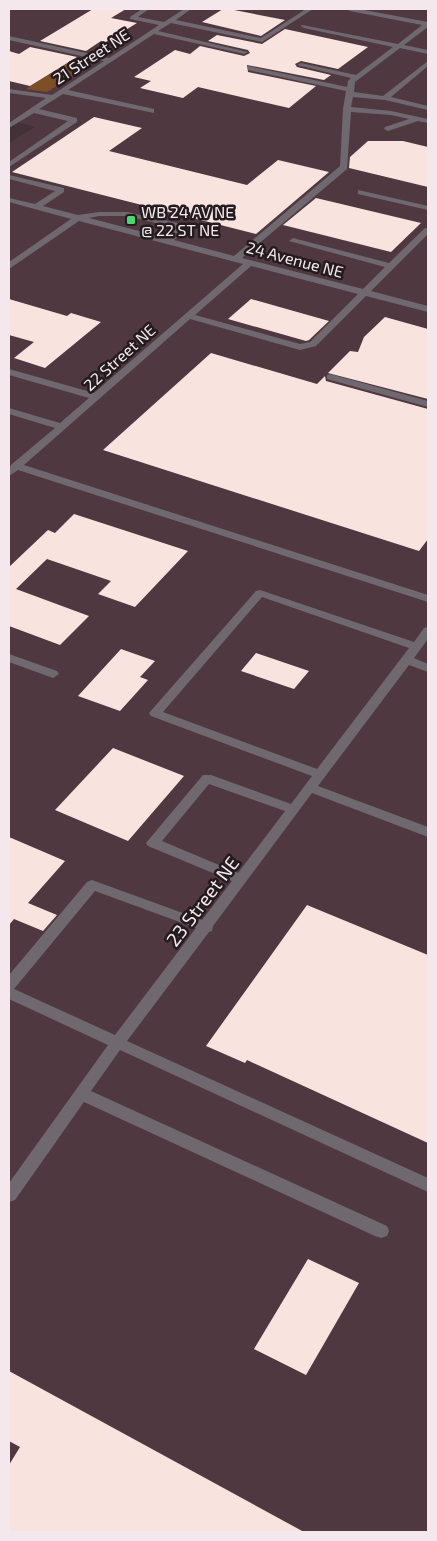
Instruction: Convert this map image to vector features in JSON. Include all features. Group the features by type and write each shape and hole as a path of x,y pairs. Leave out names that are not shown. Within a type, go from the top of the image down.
{"street":[{"path":"146,9 132,18 167,22 262,40 310,9"},
{"name":"21 Street NE","path":"9,126 188,9"},
{"path":"350,9 428,24"},
{"path":"236,259 344,167 352,81 428,24"},
{"path":"304,26 428,52"},
{"path":"152,32 244,52"},
{"path":"9,38 110,60"},
{"path":"385,98 428,63"},
{"path":"301,65 357,78"},
{"path":"251,68 350,92 428,108"},
{"path":"9,91 52,97"},
{"path":"61,91 151,112"},
{"path":"348,109 391,113 428,121"},
{"path":"9,165 74,120 32,110"},
{"path":"9,114 21,118"},
{"path":"388,129 417,119"},
{"path":"9,177 61,190 37,207"},
{"path":"361,192 428,208"},
{"name":"24 Avenue NE","path":"9,200 428,309"},
{"path":"9,266 78,218 99,214 127,214 183,227 168,241"},
{"path":"188,316 300,347 308,347 428,230"},
{"path":"293,242 391,266"},
{"name":"22 Street NE","path":"12,469 250,263"},
{"path":"9,372 96,398"},
{"path":"330,377 428,404"},
{"path":"9,411 62,426"},
{"path":"12,469 428,599"},
{"path":"321,775 155,713 260,593 416,647"},
{"name":"23 Street NE","path":"9,1195 118,1042 207,927 428,631"},
{"path":"9,658 53,674"},
{"path":"406,660 428,668"},
{"path":"242,880 153,843 207,778 294,810"},
{"path":"311,788 428,832"},
{"path":"9,985 92,885 207,927"},
{"path":"9,993 428,1185"},
{"path":"82,1094 381,1231"}],"shaded area":[{"path":"9,9 428,9 428,1532 9,1532 9,143 35,127 9,120"},
{"path":"90,60 97,61 47,92 26,89 71,61 84,64"}],"building":[{"path":"93,9 126,9 111,18 137,23 106,42 101,41 86,51 40,41"},
{"path":"223,9 285,20 261,36 202,22"},
{"path":"285,29 368,47 338,69 301,61 295,64 297,67 331,75 324,80 247,65 248,72 316,86 289,108 198,87 183,98 140,88 151,81 134,77 175,50 190,54 200,46 244,56 250,53 248,50 208,41 217,35 262,44"},
{"path":"30,47 77,57 30,86 9,81 9,51 19,54"},
{"path":"94,117 142,128 109,151 247,185 278,160 329,172 256,234 12,172"},
{"path":"368,141 403,141 428,147 428,187 349,168 350,157"},
{"path":"316,198 421,223 391,252 283,225"},
{"path":"9,299 67,316 71,313 101,322 45,368 14,358 34,342 9,335"},
{"path":"251,299 329,321 306,341 228,319"},
{"path":"385,317 428,329 428,399 328,373 350,351 358,352 364,337"},
{"path":"211,353 317,384 325,376 326,381 428,409 428,539 419,551 103,450"},
{"path":"74,514 188,551 135,607 98,594 111,581 47,559 16,589 89,616 60,645 9,626 9,567 48,530 55,533"},
{"path":"121,649 155,661 140,677 148,680 120,711 78,696"},
{"path":"256,653 309,671 294,689 241,671"},
{"path":"113,748 184,776 128,841 55,810"},
{"path":"9,837 65,861 28,903 57,915 43,931 14,919 9,925"},
{"path":"307,905 428,955 428,1143 247,1060 245,1063 206,1046"},
{"path":"308,1259 359,1283 306,1375 254,1349"},
{"path":"9,1371 304,1532 9,1532 9,1465 20,1447 9,1441"}],"place":[{"name":"WB 24 AV NE @ 22 ST NE","path":"131,220"}]}
